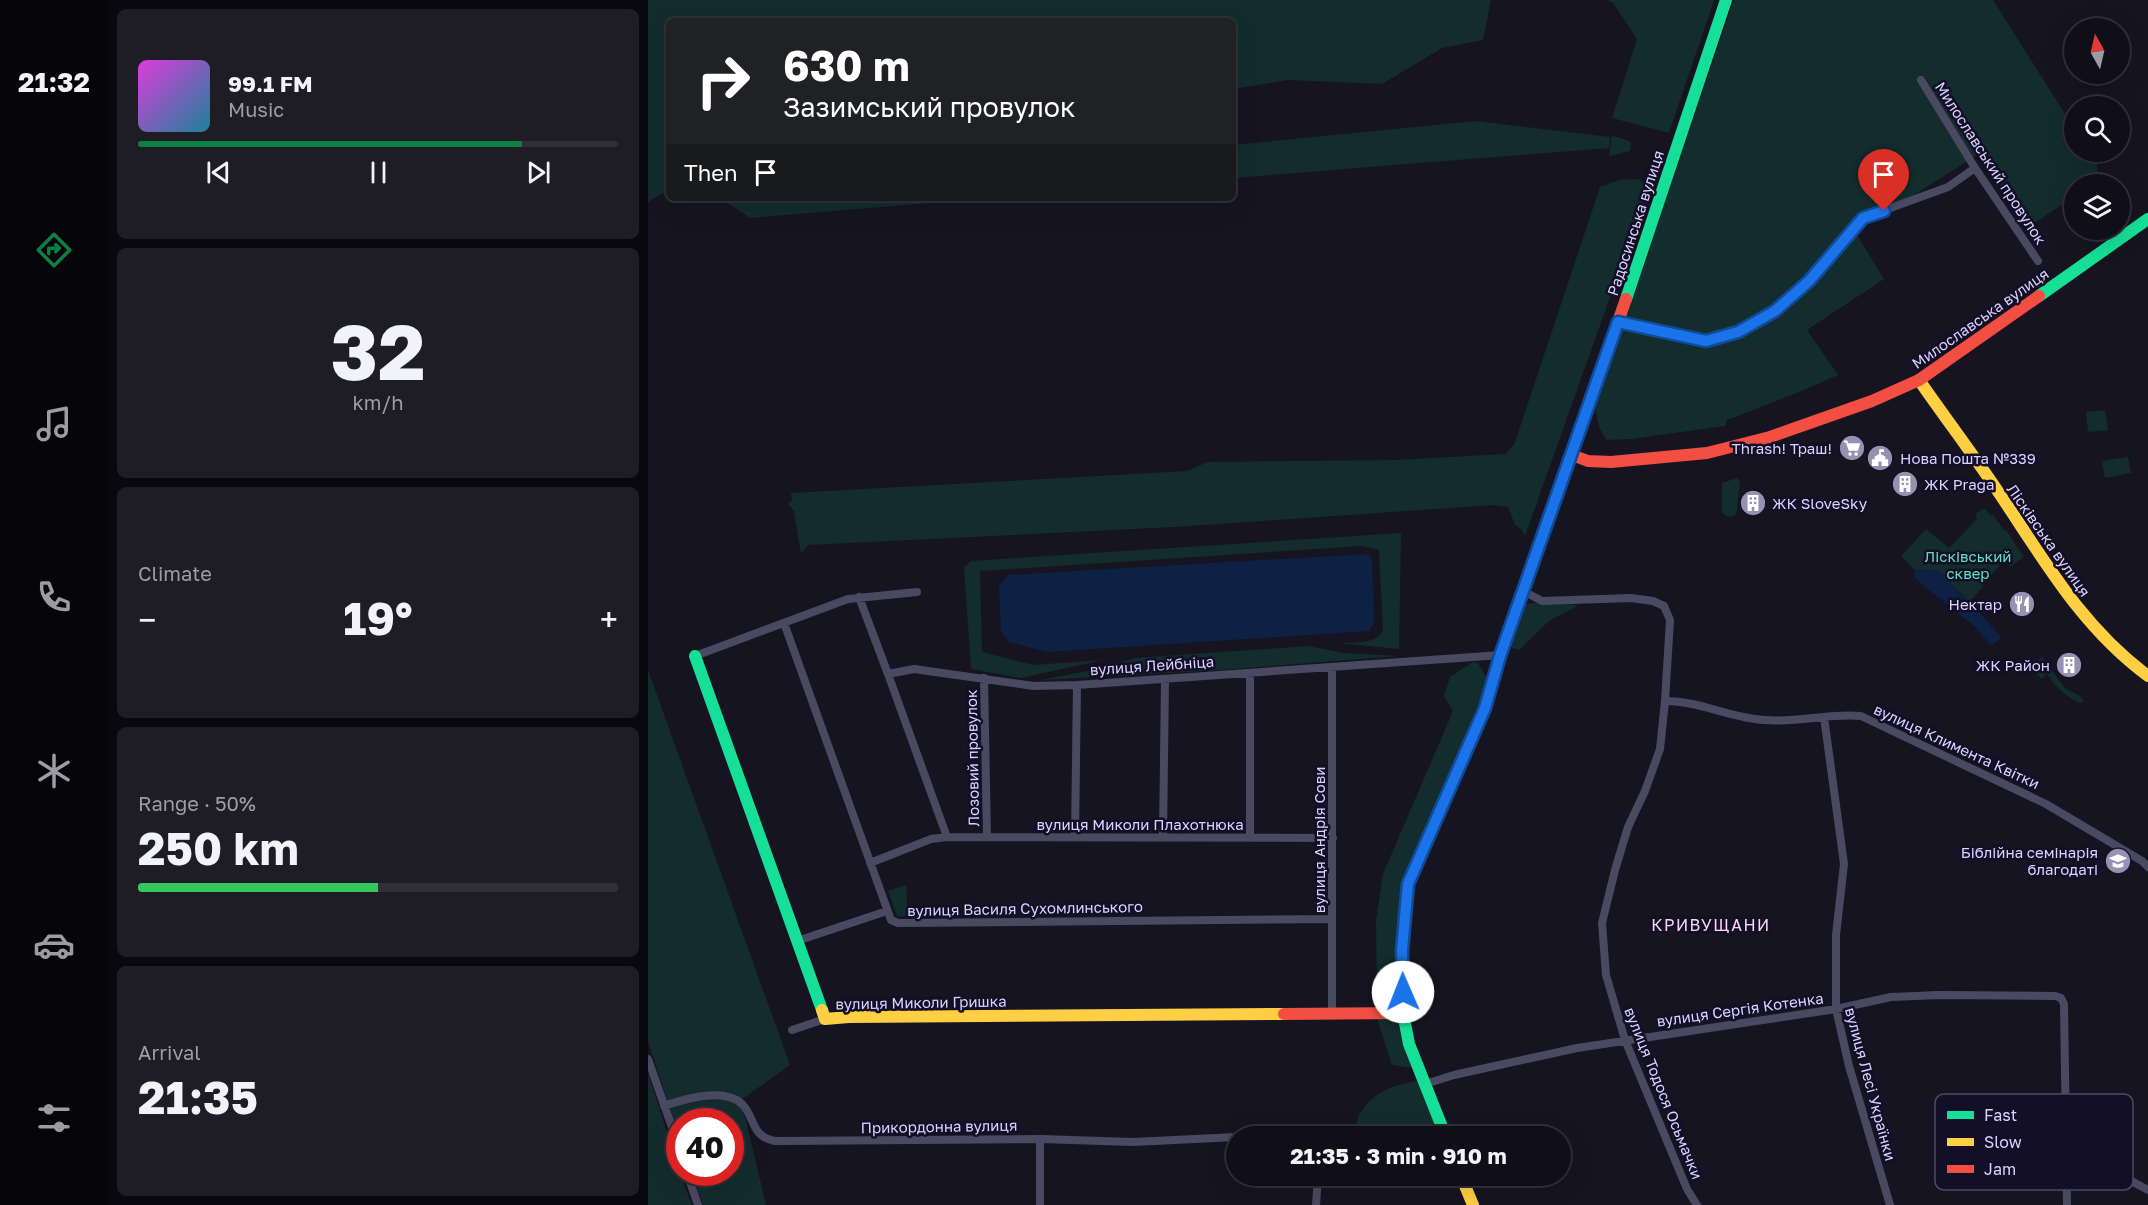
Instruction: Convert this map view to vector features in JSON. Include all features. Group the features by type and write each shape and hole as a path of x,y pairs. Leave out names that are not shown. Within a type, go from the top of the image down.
{"street":[{"name":"Радосинська вулиця","path":"1442,1126 1409,1044 1403,1013 1402,950 1408,884 1485,708 1500,656 1618,322 1726,0"},
{"name":"Милославський провулок","path":"1922,80 1975,168 2038,261"},
{"path":"1618,322 1706,341 1738,332 1775,311 1809,281 1863,218 1948,187 1975,168"},
{"name":"Милославська вулиця","path":"1572,455 1588,461 1611,462 1707,453 1741,446 1825,418 1918,380 2148,219"},
{"name":"Лісківська вулиця","path":"1918,380 2075,604 2110,645 2148,676"},
{"name":"вулиця Тодося Осьмачки","path":"1523,591 1542,601 1631,598 1653,601 1664,606 1670,620 1660,748 1645,791 1628,827 1612,879 1602,923 1606,975 1625,1040 1687,1189 1697,1205"},
{"path":"695,657 848,599 917,592"},
{"path":"859,597 947,837"},
{"name":"вулиця Василя Сухомлинського","path":"784,623 891,920 898,923 1332,919"},
{"name":"вулиця Лейбніца","path":"888,674 914,669 1034,686 1077,685 1500,656"},
{"name":"вулиця Миколи Гришка","path":"695,657 825,1019 1403,1013"},
{"name":"вулиця Андрія Сови","path":"1332,667 1332,1013"},
{"path":"1250,674 1250,837"},
{"name":"Лозовий провулок","path":"984,678 987,837"},
{"path":"1163,837 1166,680"},
{"path":"1075,837 1077,685"},
{"name":"вулиця Климента Квітки","path":"1665,701 1690,703 1762,720 1847,715 1867,718 2046,804 2142,861 2148,867"},
{"name":"вулиця Лесі Українки","path":"1824,717 1844,864 1836,935 1836,1009 1849,1066 1890,1205"},
{"name":"вулиця Миколи Плахотнюка","path":"870,863 931,839 947,837 1333,838"},
{"path":"797,941 887,911"},
{"name":"вулиця Сергія Котенка","path":"1425,1084 1541,1055 1625,1040 1836,1009 1891,997 2055,996 2061,998 2064,1004 2066,1094"},
{"path":"792,1030 825,1019"},
{"path":"648,1059 666,1112"},
{"name":"Прикордонна вулиця","path":"664,1106 687,1098 727,1097 740,1102 760,1134 775,1141 1040,1139 1132,1142 1226,1137"},
{"path":"1040,1139 1040,1205"},
{"path":"2133,1182 2148,1190"},
{"path":"691,1186 698,1205"},
{"path":"1316,1205 1317,1186"},
{"path":"1465,1186 1473,1205"}],"green space":[{"path":"648,0 1491,0 1483,40 1442,48 1382,84 1288,80 1236,89 1236,18 666,18 666,192 648,202"},
{"path":"1607,0 1714,0 1669,133 1612,118 1637,39 1613,3"},
{"path":"1734,0 1993,0 2064,112 2064,162 2096,162 2098,174 2064,174 2064,204 2028,227 1979,154 1855,232 1884,279 1807,330 1838,375 1727,420 1725,426 1631,439 1606,440 1599,427 1595,406"},
{"path":"1476,121 1610,137 1609,148 1236,178 1236,145"},
{"path":"1612,135 1631,142 1630,151 1609,156"},
{"path":"1638,179 1650,185 1525,536 1522,530 1515,525 1508,507 1493,505 1174,527 808,545 801,554 794,511 788,504 792,500 791,493 1188,471 1207,462 1396,460 1505,454 1514,445 1600,187 1619,180"},
{"path":"724,201 954,201 750,218"},
{"path":"2105,410 2108,430 2088,432 2086,412"},
{"path":"2128,457 2131,473 2105,478 2102,461"},
{"path":"1737,478 1740,481 1737,512 1734,516 1726,516 1722,512 1722,483"},
{"name":"Лісківський сквер","path":"1984,508 2006,530 2024,557 2010,567 2003,561 1970,602 1938,571 1915,570 1901,556 1926,529 1949,548 1977,519 1975,514"},
{"path":"1401,533 1399,649 1339,643 1370,640 1383,630 1379,550 1362,546 980,571 982,652 1033,665 1103,660 1021,678 971,669 964,567 971,561"},
{"path":"1526,604 1579,605 1549,621 1519,650 1512,648 1510,643 1522,610"},
{"path":"1308,646 1344,653 1398,656 1221,670 1040,680 1098,669 1136,658"},
{"path":"2042,657 2051,668 2042,679 2037,674 2034,665"},
{"path":"1473,662 1478,663 1488,680 1401,892 1396,936 1396,1009 1377,1009 1376,920 1383,874 1453,711 1444,696 1450,677"},
{"path":"2051,669 2065,688 2079,695 2084,702 2080,703 2058,687 2047,674"},
{"path":"648,670 790,1065 741,1100 743,1108 670,1108 648,1041"},
{"path":"906,885 908,916 897,916 888,891"},
{"path":"1397,1016 1402,1042 1413,1068 1392,1065 1378,1022 1378,1017"},
{"path":"648,1073 666,1129 666,1186 685,1186 692,1205 648,1205"},
{"path":"1419,1081 1436,1126 1354,1126 1358,1115 1373,1099 1386,1090"},
{"path":"744,1113 766,1205 703,1205 696,1186 744,1186"}],"water":[{"path":"1367,554 1372,559 1374,623 1369,631 1047,652 1009,642 1001,631 999,586 1008,575"},
{"path":"1915,570 1938,571 2002,638 1992,645 1973,625 1914,577"}],"traffic: fast":[{"path":"1626,299 1726,0"},
{"path":"2039,296 2148,219"},
{"path":"695,656 822,1010"},
{"path":"1442,1126 1409,1044 1403,1013 1402,950 1408,884 1486,706"}],"traffic: slow":[{"path":"1919,380 2084,615 2104,637 2148,676"},
{"path":"822,1010 825,1019 1284,1014"},
{"path":"1465,1186 1473,1205"}],"traffic: jam":[{"path":"1572,455 1588,461 1611,462 1707,453 1770,437 1872,401 1919,380 2039,296"},
{"path":"1486,706 1501,655 1626,299"},
{"path":"1284,1014 1403,1013"}],"place":[{"name":"Thrash! Траш!","path":"1852,448"},
{"name":"Нова Пошта №339","path":"1880,458"},
{"name":"ЖК Praga","path":"1905,484"},
{"name":"ЖК SloveSky","path":"1753,503"},
{"name":"Нектар","path":"2022,604"},
{"name":"ЖК Район","path":"2069,665"},
{"name":"Біблійна семінарія благодаті","path":"2118,861"}],"district":[{"name":"КРИВУЩАНИ","path":"1711,925"}],"route":[{"path":"1403,992 1402,950 1408,884 1485,708 1500,656 1618,322 1706,341 1738,332 1775,311 1809,281 1863,218 1884,211"}]}
